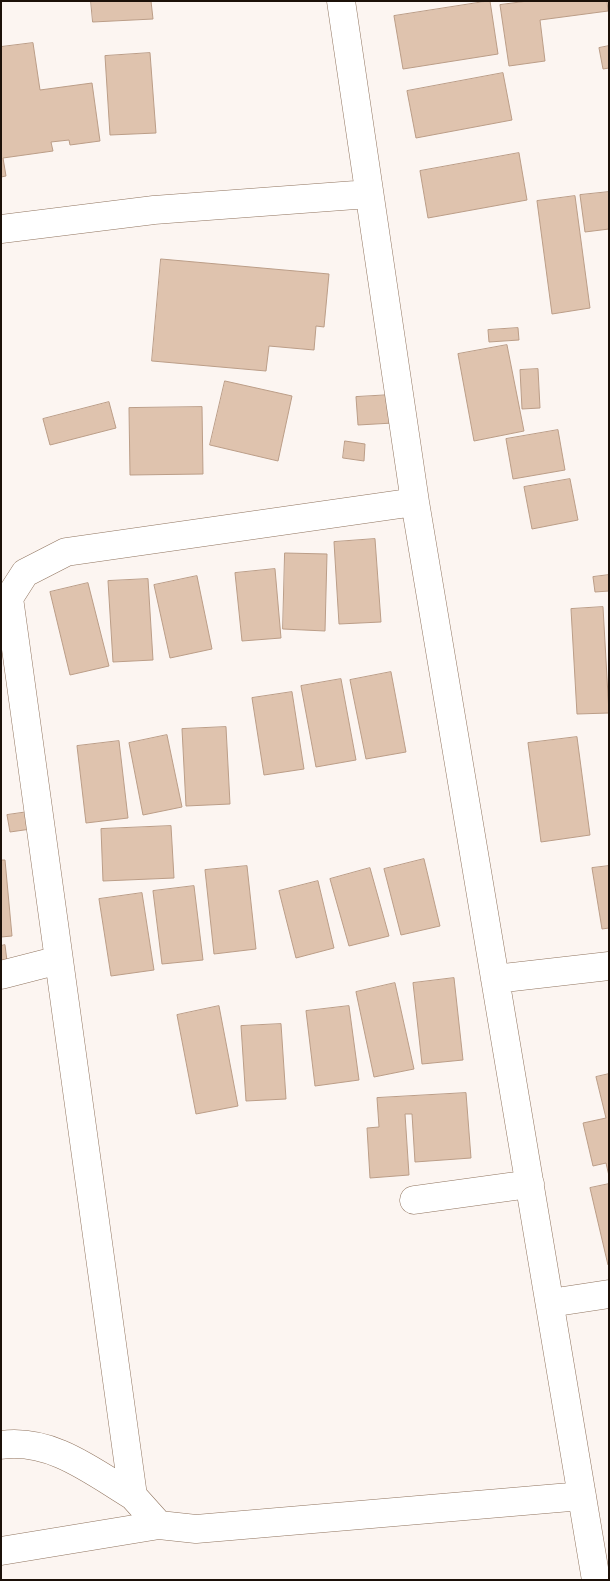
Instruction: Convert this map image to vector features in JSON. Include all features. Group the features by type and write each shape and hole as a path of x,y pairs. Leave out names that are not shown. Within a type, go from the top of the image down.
{"street":[{"path":"341,1 416,502 596,1580"},
{"path":"1,229 154,210 369,194"},
{"path":"133,1496 9,598 13,575 66,552 416,502"},
{"path":"1,975 59,960"},
{"path":"495,979 609,966"},
{"path":"414,1200 530,1184"},
{"path":"550,1303 609,1294"},
{"path":"1,1445 17,1443 45,1447 72,1459 133,1496 159,1525"},
{"path":"1,1550 159,1525 196,1530 582,1496"}],"building":[{"path":"91,1 151,1 153,19 93,22"},
{"path":"490,1 498,54 403,69 394,16"},
{"path":"528,1 607,1 608,11 540,20 545,61 509,66 500,5"},
{"path":"33,43 40,90 92,83 100,141 70,145 69,140 51,142 53,151 3,158 6,176 1,177 1,47"},
{"path":"609,46 609,68 603,69 599,48"},
{"path":"150,53 156,133 110,135 105,56"},
{"path":"503,73 512,120 416,138 407,91"},
{"path":"519,153 527,200 428,218 420,171"},
{"path":"609,192 609,229 585,232 580,195"},
{"path":"575,196 590,308 552,314 537,201"},
{"path":"161,259 329,274 324,327 316,326 314,350 269,346 266,371 152,361"},
{"path":"518,328 519,340 489,342 488,330"},
{"path":"507,345 524,431 474,441 458,354"},
{"path":"538,369 540,408 522,409 520,370"},
{"path":"225,381 292,396 278,461 210,445"},
{"path":"391,395 393,423 358,425 356,397"},
{"path":"109,402 116,428 50,445 43,419"},
{"path":"202,407 203,474 130,475 129,408"},
{"path":"558,430 565,470 513,479 506,439"},
{"path":"345,441 365,444 364,461 343,458"},
{"path":"570,479 578,520 532,529 524,487"},
{"path":"375,539 381,622 339,624 334,542"},
{"path":"285,553 327,554 325,631 283,629"},
{"path":"275,569 281,638 242,641 235,573"},
{"path":"609,575 609,591 595,592 593,577"},
{"path":"197,576 212,649 170,658 154,585"},
{"path":"148,579 153,660 113,662 108,581"},
{"path":"88,583 109,666 70,675 50,592"},
{"path":"603,607 609,713 577,714 571,609"},
{"path":"391,672 406,752 366,759 350,680"},
{"path":"341,679 356,760 316,767 301,686"},
{"path":"292,692 304,769 264,775 252,698"},
{"path":"226,727 230,804 186,806 182,729"},
{"path":"167,735 182,807 143,815 129,743"},
{"path":"577,737 590,835 541,842 528,743"},
{"path":"119,741 128,818 86,823 77,746"},
{"path":"35,811 38,828 10,832 7,815"},
{"path":"171,826 174,878 103,881 101,829"},
{"path":"424,859 440,926 401,935 384,869"},
{"path":"1,860 5,860 12,936 1,937"},
{"path":"247,866 256,949 214,954 205,870"},
{"path":"609,866 609,928 602,929 592,868"},
{"path":"370,868 389,936 349,946 330,879"},
{"path":"318,881 334,948 296,958 279,891"},
{"path":"194,886 203,960 162,964 153,891"},
{"path":"142,893 154,970 111,976 99,899"},
{"path":"5,945 7,961 1,962 1,946"},
{"path":"454,978 463,1060 422,1064 413,983"},
{"path":"395,983 414,1069 374,1077 356,992"},
{"path":"219,1006 238,1106 196,1114 177,1015"},
{"path":"349,1006 359,1080 315,1086 306,1011"},
{"path":"281,1024 286,1099 246,1101 241,1026"},
{"path":"609,1074 609,1176 606,1163 593,1166 583,1123 606,1118 596,1077"},
{"path":"466,1093 471,1158 415,1162 412,1114 405,1114 409,1175 370,1178 367,1128 379,1127 377,1098"},
{"path":"609,1184 609,1265 608,1265 590,1188"}]}
